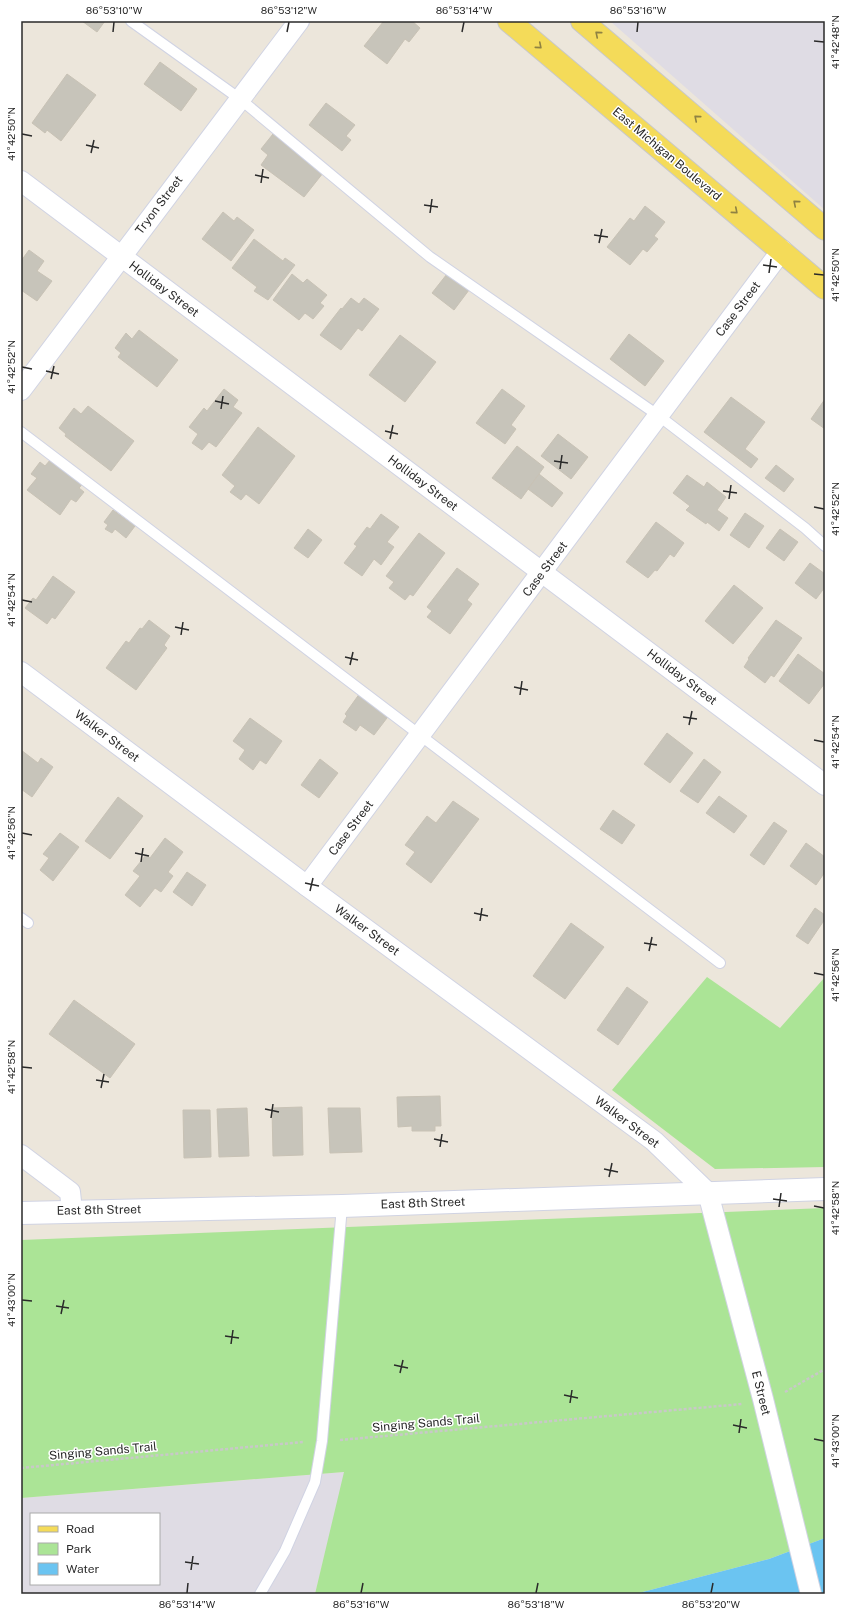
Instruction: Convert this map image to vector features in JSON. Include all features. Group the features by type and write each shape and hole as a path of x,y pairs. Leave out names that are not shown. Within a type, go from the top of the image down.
{"main road":[{"name":"East Michigan Boulevard","path":"509,21 782,250 825,288"},
{"path":"582,21 825,229"}],"street":[{"name":"Tryon Street","path":"21,390 120,256 299,21"},
{"name":"Holliday Street","path":"21,181 825,785"},
{"name":"Case Street","path":"307,886 782,250"},
{"name":"Walker Street","path":"21,672 307,886 654,1140 708,1193"},
{"path":"21,1155 70,1192 72,1210"},
{"name":"East 8th Street","path":"21,1212 342,1206 825,1189"},
{"name":"E Street","path":"708,1193 763,1399 811,1594"}],"lane":[{"path":"131,21 240,99 430,257 659,416 805,528 825,546"},
{"path":"21,432 720,963"},
{"path":"260,1594 285,1551 299,1523 315,1482 322,1441 342,1206"}],"path":[{"name":"Singing Sands Trail","path":"21,1468 729,1406 763,1399 785,1392 825,1369"}],"shaded area":[{"path":"610,21 825,21 825,210"},
{"path":"345,1472 315,1594 21,1594 21,1498"}],"green space":[{"path":"707,977 780,1028 825,977 825,1167 715,1169 612,1090"},
{"path":"825,1208 825,1538 769,1559 635,1594 315,1594 344,1472 21,1498 21,1240"}],"water":[{"path":"825,1538 825,1594 635,1594 769,1559"}],"building":[{"path":"82,21 105,21 97,32"},
{"path":"382,21 412,21 420,28 409,42 405,39 387,64 364,46 383,22"},
{"path":"160,62 197,89 181,111 144,84"},
{"path":"67,74 96,95 61,141 47,130 45,133 32,123"},
{"path":"326,103 355,125 346,136 351,140 342,151 309,125"},
{"path":"273,134 323,173 304,197 261,165 268,155 261,149"},
{"path":"645,206 665,222 654,236 658,239 647,252 643,249 630,265 607,247 630,218 634,221"},
{"path":"223,212 234,221 237,217 254,230 231,261 202,239"},
{"path":"254,239 283,261 285,258 295,265 268,300 254,291 257,287 232,268"},
{"path":"29,250 44,261 37,271 52,281 37,301 21,290 21,261"},
{"path":"292,274 303,283 307,279 327,295 320,303 324,306 313,319 305,313 299,320 273,300"},
{"path":"447,274 469,290 454,310 432,293"},
{"path":"351,298 359,304 364,298 379,309 362,331 358,328 341,350 320,335 341,308 342,309"},
{"path":"139,330 178,360 157,387 118,357 121,353 115,348 126,333 132,339"},
{"path":"629,334 664,361 645,386 610,359"},
{"path":"400,335 436,362 405,402 369,375"},
{"path":"224,389 238,400 233,407 242,413 216,447 209,442 202,450 192,443 198,434 189,427 204,408 207,411"},
{"path":"502,389 525,406 511,425 516,429 505,444 476,423"},
{"path":"731,397 765,422 745,449 758,459 751,468 704,432"},
{"path":"825,399 825,429 811,419"},
{"path":"88,406 134,441 111,471 65,436 66,434 59,428 74,408 81,414"},
{"path":"258,427 295,456 259,504 246,494 241,500 230,492 235,486 222,475"},
{"path":"558,434 588,457 571,479 541,456"},
{"path":"517,446 544,467 521,499 492,478"},
{"path":"51,459 84,482 79,488 84,492 76,502 71,499 60,515 27,490 37,478 31,474 40,462 45,466"},
{"path":"776,465 794,479 784,492 765,478"},
{"path":"539,474 563,493 552,507 528,489"},
{"path":"687,475 704,487 707,482 726,497 717,510 728,518 719,531 686,510 690,506 673,493"},
{"path":"113,510 135,526 126,538 115,529 112,533 105,529 108,525 104,522"},
{"path":"745,513 764,526 749,548 730,535"},
{"path":"381,514 399,527 387,542 394,547 381,565 374,559 362,576 344,563 357,546 354,544 367,527 370,529"},
{"path":"656,522 684,543 674,557 670,554 657,571 655,570 648,578 626,562"},
{"path":"308,529 322,540 308,558 294,548"},
{"path":"780,529 798,542 784,561 766,548"},
{"path":"419,533 445,553 413,596 410,594 405,600 389,588 394,582 386,576"},
{"path":"810,563 825,574 825,587 816,599 795,583"},
{"path":"457,568 479,584 467,600 472,604 450,634 427,617 432,611 427,607"},
{"path":"53,576 75,592 55,619 52,617 47,624 25,608 33,598 36,600"},
{"path":"734,585 763,608 733,644 705,621"},
{"path":"149,620 170,636 164,645 167,648 136,690 106,668 126,641 129,643 140,628 142,629"},
{"path":"776,620 802,638 774,677 771,675 765,683 744,667 749,659 748,658"},
{"path":"798,654 825,674 825,683 809,704 779,681"},
{"path":"360,693 390,714 374,735 360,725 356,731 343,722 347,716 345,714"},
{"path":"250,718 282,741 266,764 260,760 253,770 239,759 245,750 233,741"},
{"path":"667,733 693,753 670,783 644,764"},
{"path":"21,750 38,763 41,758 53,767 32,797 21,789"},
{"path":"320,759 338,773 319,798 301,785"},
{"path":"704,759 721,772 698,803 680,791"},
{"path":"719,796 747,816 734,833 706,813"},
{"path":"118,797 143,816 110,859 85,841"},
{"path":"453,801 479,819 431,883 406,864 415,852 405,845 427,816 436,823"},
{"path":"613,810 635,825 622,844 600,829"},
{"path":"774,822 787,831 764,865 750,855"},
{"path":"60,833 79,847 53,881 40,870 49,858 43,854"},
{"path":"165,838 183,852 168,872 173,876 161,892 155,888 140,907 125,895 140,876 133,871 146,855 150,858"},
{"path":"806,843 825,857 825,872 816,885 790,866"},
{"path":"187,872 206,885 192,906 173,892"},
{"path":"815,908 825,915 825,919 808,944 796,936"},
{"path":"571,923 604,947 565,999 533,976"},
{"path":"627,987 648,1002 618,1045 597,1030"},
{"path":"74,1000 135,1044 110,1078 49,1034"},
{"path":"440,1096 441,1126 435,1126 435,1131 412,1131 412,1126 398,1127 397,1097"},
{"path":"302,1107 303,1155 273,1156 272,1108"},
{"path":"247,1108 249,1156 219,1157 217,1109"},
{"path":"328,1108 360,1108 362,1152 330,1153"},
{"path":"183,1110 210,1110 211,1157 184,1158"}]}
